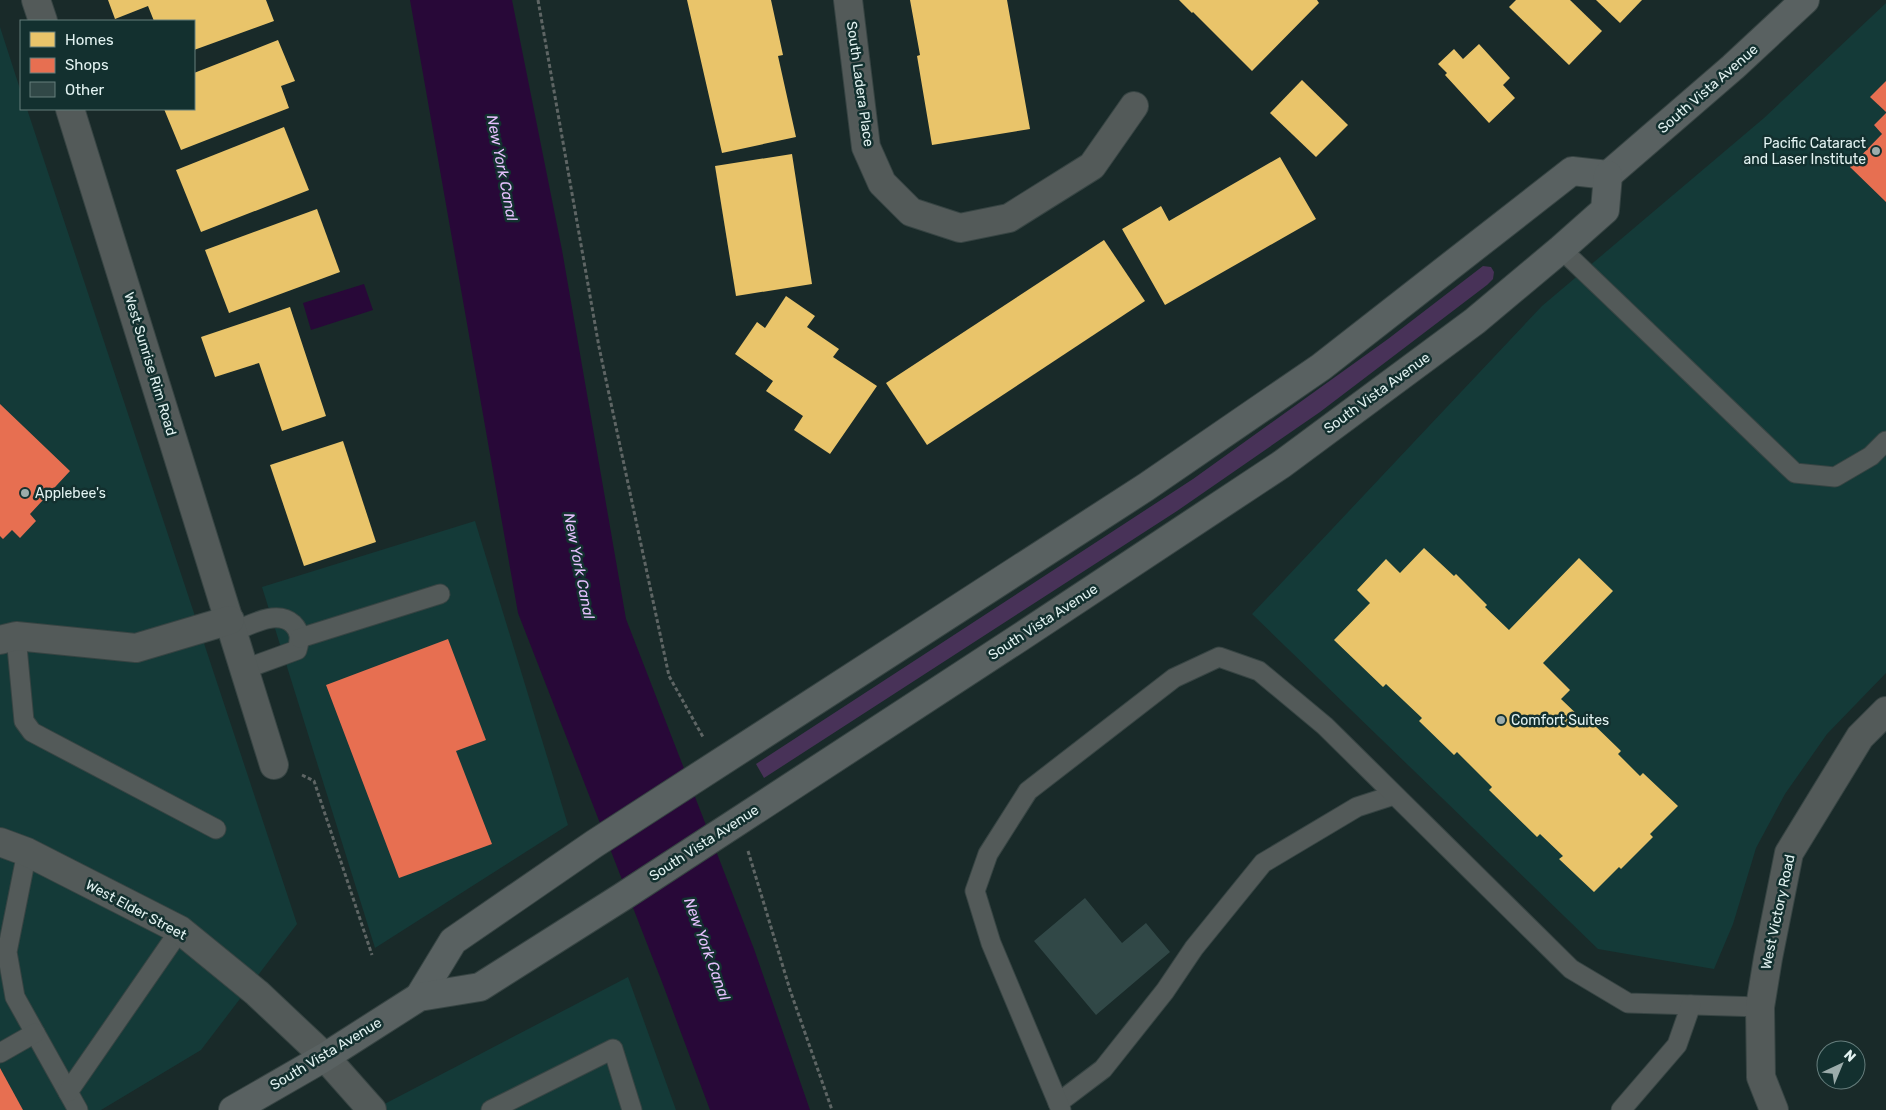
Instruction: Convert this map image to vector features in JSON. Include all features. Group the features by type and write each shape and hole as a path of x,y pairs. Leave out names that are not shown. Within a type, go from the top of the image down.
{"main road":[{"name":"South Vista Avenue","path":"232,1110 326,1057 419,997 480,987 622,897 1282,464 1474,321 1561,249 1605,210 1608,175 1733,68 1806,0"},
{"name":"South Vista Avenue","path":"419,997 453,941 594,844 1146,487 1321,367 1572,171 1608,175"}],"street":[{"path":"36,0 43,20"},
{"name":"South Ladera Place","path":"848,0 866,147 882,183 911,212 960,228 1009,218 1092,166 1134,106"},
{"name":"West Sunrise Rim Road","path":"70,110 245,669 286,769"},
{"path":"8,638 136,648 231,626"},
{"name":"West Victory Road","path":"1774,1110 1761,1077 1760,1007 1789,853 1860,738 1886,711"},
{"name":"West Elder Street","path":"0,842 27,852 180,930 257,992 326,1057"},
{"path":"326,1057 372,1110"}],"lane":[{"path":"1561,249 1795,473 1835,478 1871,456 1886,441"},
{"path":"300,638 440,594"},
{"path":"231,626 281,617 288,619 297,628 300,638 297,650 245,669"},
{"path":"8,638 24,721 32,732 216,829"},
{"path":"1394,794 1357,807 1263,863 1194,948 1165,991 1103,1069 1059,1106 990,943 974,891 988,854 1028,791 1174,678 1219,657 1259,671 1326,726 1571,969 1628,1003 1760,1007"},
{"path":"27,852 7,952 16,998 78,1110"},
{"path":"68,1092 180,930"},
{"path":"1621,1110 1677,1045 1691,1005"},
{"path":"0,1053 35,1033"},
{"path":"491,1110 613,1049 632,1110"}],"path":[{"path":"538,0 599,347 669,676 705,741 713,768"},
{"path":"286,769 314,781 372,955"},
{"path":"735,823 832,1110"}],"shaded area":[{"path":"1886,3 1886,673 1827,734 1785,794 1756,848 1733,924 1714,969 1598,949 1252,614 1542,306 1764,118"},
{"path":"0,27 20,89 20,110 27,110 297,924 201,1050 101,1110 0,1110"},
{"path":"1483,266 1491,267 1494,272 1493,279 1487,285 1320,412 1177,511 764,778 756,764 1193,479 1388,339"},
{"path":"475,521 568,825 375,948 262,587"},
{"path":"628,977 676,1110 373,1110"}],"water":[{"name":"New York Canal","path":"410,0 512,0 562,250 626,619 754,949 810,1110 710,1110 518,613"},
{"path":"364,284 373,310 311,330 303,303"}],"building: Homes":[{"path":"108,0 266,0 274,21 195,50 195,20 154,20 148,6 115,19"},
{"path":"687,0 771,0 783,55 778,56 796,137 722,153"},
{"path":"910,0 1007,0 1030,129 932,145 917,56 920,55"},
{"path":"1179,0 1317,0 1319,3 1252,71"},
{"path":"1516,0 1570,0 1602,31 1569,65 1509,7"},
{"path":"1596,0 1642,0 1620,23"},
{"path":"278,40 295,81 281,86 289,108 181,150 164,110 195,110 195,73"},
{"path":"1479,44 1510,78 1503,85 1515,98 1489,123 1445,75 1447,73 1438,64 1454,49 1463,59"},
{"path":"1302,80 1348,125 1316,157 1270,113"},
{"path":"284,127 309,190 201,232 176,170"},
{"path":"792,154 812,284 736,296 715,166"},
{"path":"1280,157 1316,219 1165,305 1122,229 1161,206 1169,221"},
{"path":"317,209 340,272 229,313 205,250"},
{"path":"1104,240 1145,301 927,445 886,383"},
{"path":"786,296 815,316 807,327 839,349 833,357 877,386 830,454 794,430 803,416 766,391 773,381 735,354 757,322 765,328"},
{"path":"290,307 326,416 282,431 259,363 215,377 201,337"},
{"path":"343,441 376,542 304,566 270,465"},
{"name":"Comfort Suites","path":"1424,548 1454,576 1456,574 1487,605 1485,607 1509,630 1579,558 1613,591 1543,663 1570,690 1561,699 1584,721 1587,718 1621,751 1618,754 1640,776 1643,773 1678,806 1650,834 1653,837 1621,869 1619,867 1594,892 1559,859 1563,856 1540,834 1537,837 1489,790 1492,787 1457,752 1454,755 1419,721 1422,718 1386,684 1383,687 1334,640 1370,603 1357,590 1386,559 1400,573"}],"building: Shops":[{"name":"Pacific Cataract and Laser Institute","path":"1886,81 1886,112 1870,97"},
{"name":"Pacific Cataract and Laser Institute","path":"1886,113 1886,202 1850,167 1882,134 1874,125"},
{"name":"Applebee's","path":"0,404 70,471 30,514 36,521 20,538 12,530 3,539 0,536"},
{"path":"448,639 486,740 456,751 492,844 399,878 326,685"},
{"path":"0,1068 23,1110 0,1110"}],"building: Other":[{"path":"1085,898 1122,943 1146,923 1170,952 1096,1015 1034,941"}],"place":[{"name":"Pacific Cataract and Laser Institute","path":"1876,151"},
{"name":"Applebee's","path":"25,493"},
{"name":"Comfort Suites","path":"1501,720"}]}
